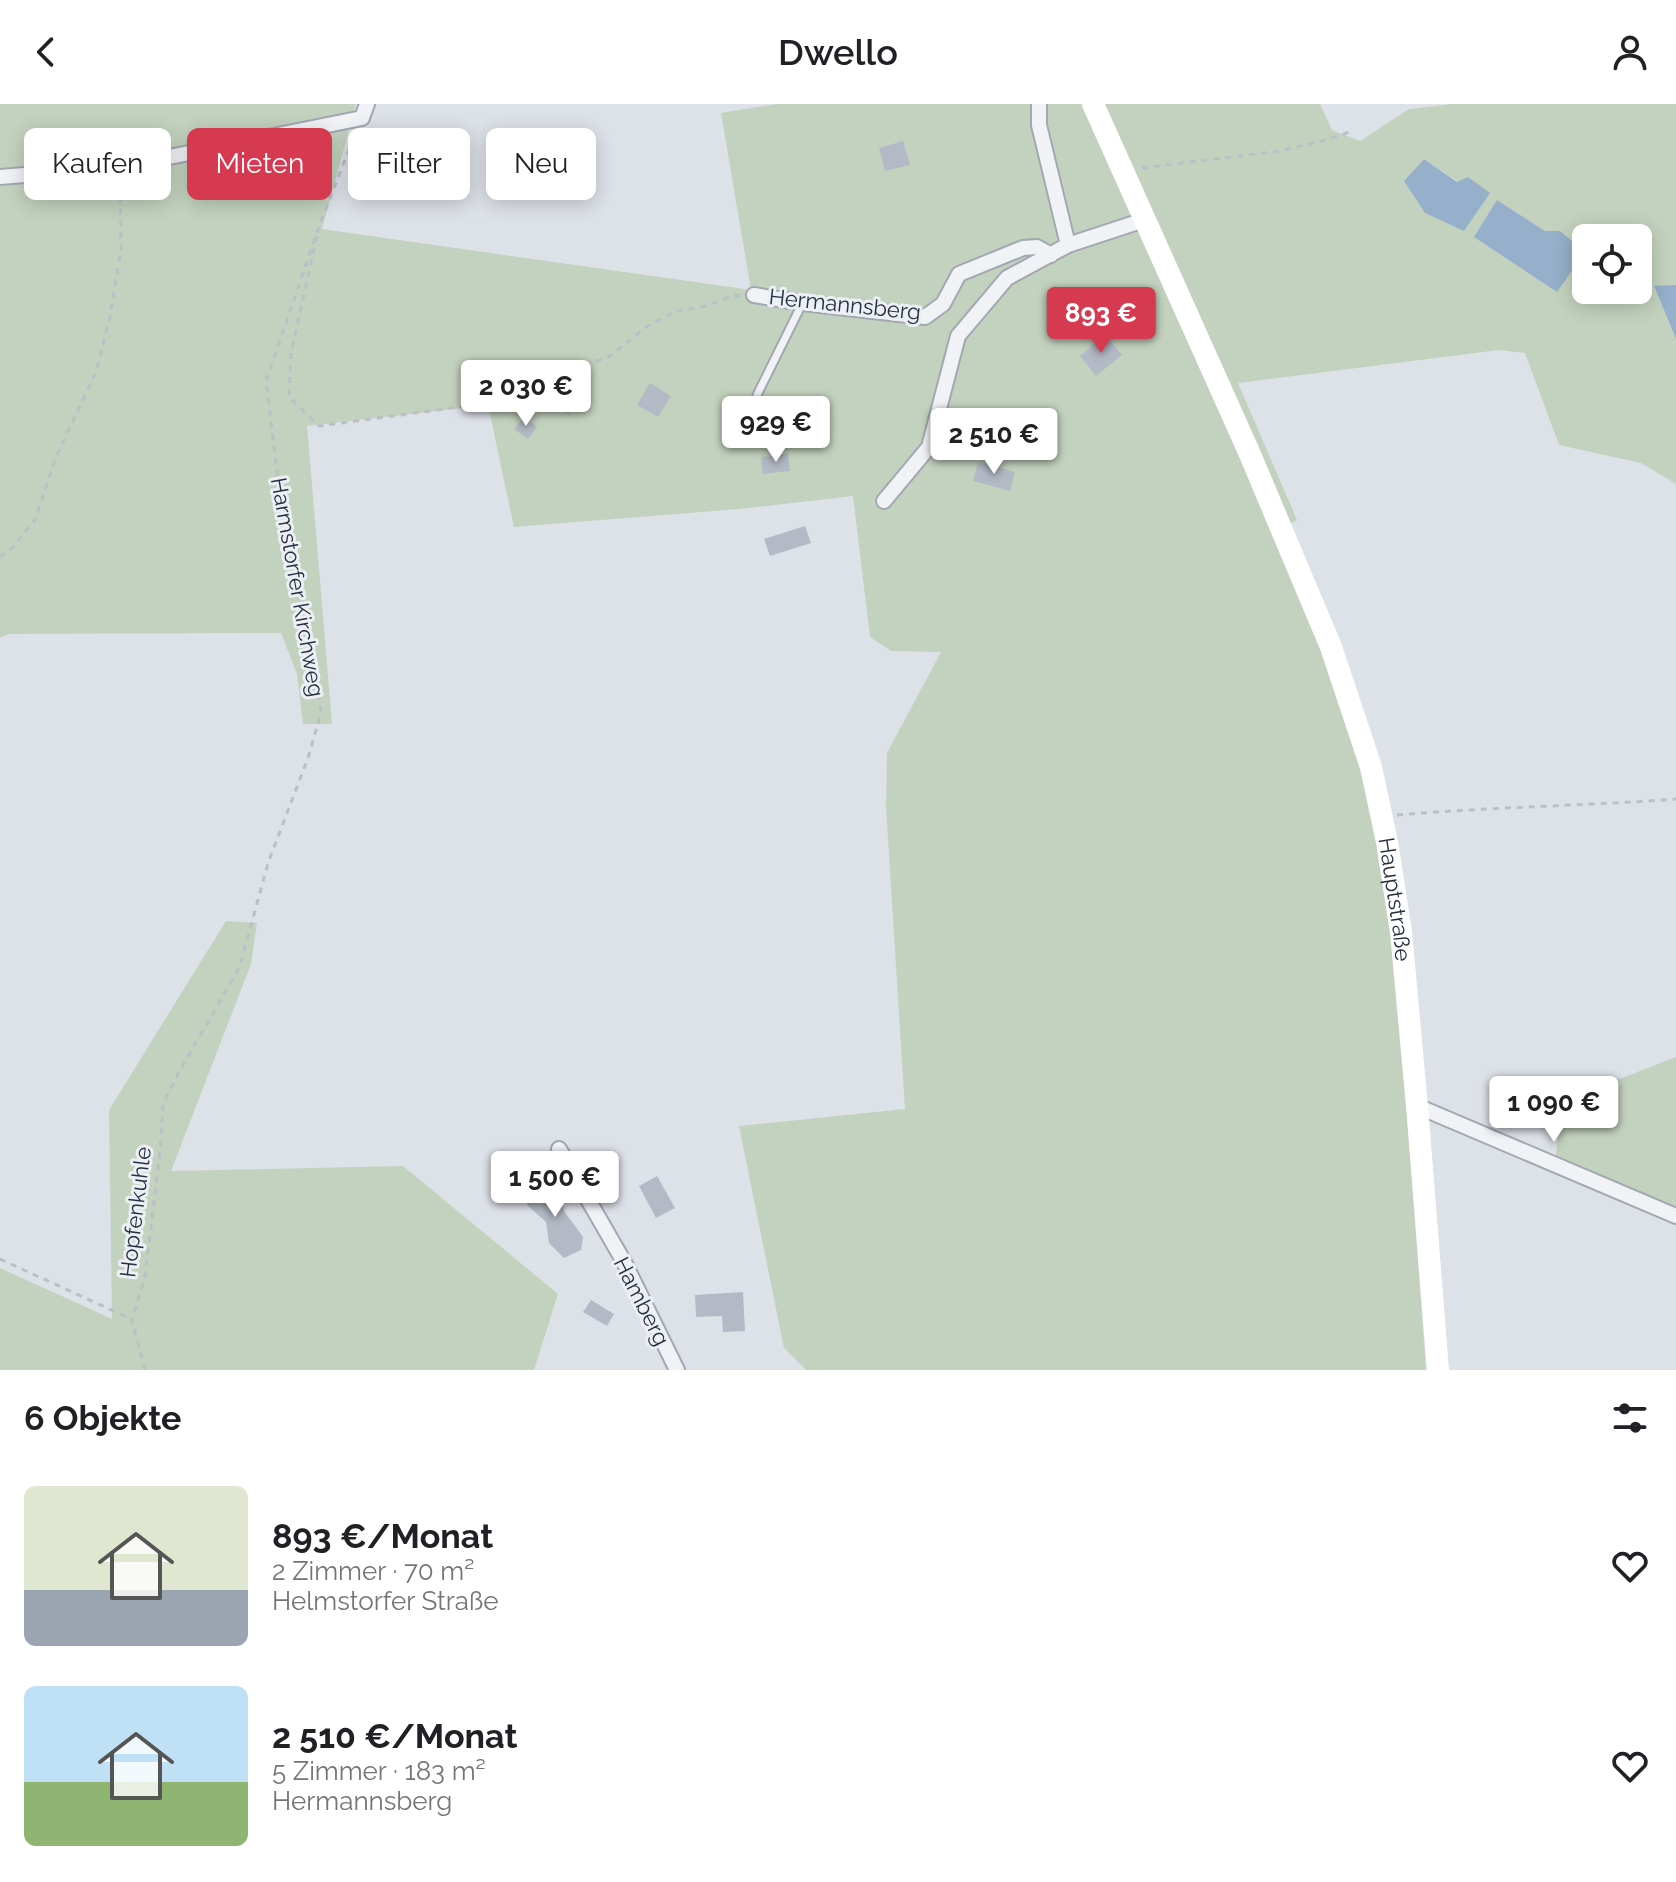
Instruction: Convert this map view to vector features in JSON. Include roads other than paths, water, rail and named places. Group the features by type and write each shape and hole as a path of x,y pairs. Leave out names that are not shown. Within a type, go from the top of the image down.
{"main road":[{"name":"Hauptstraße","path":"1093,104 1249,452 1331,647 1371,767 1401,932 1438,1370"}],"street":[{"path":"1039,104 1039,125 1068,245"},
{"path":"0,177 120,167 365,111"},
{"path":"884,501 929,447 958,336 1007,278 1068,245 1144,220"},
{"name":"Hermannsberg","path":"754,295 925,317 943,304 959,274 1023,248 1037,247 1051,255"},
{"path":"1417,1106 1676,1216"},
{"name":"Hamberg","path":"559,1149 624,1262 677,1370"}],"lane":[{"path":"766,442 757,395 803,303"}],"water":[{"path":"1424,159 1457,182 1468,177 1490,193 1464,231 1425,213 1404,181"},
{"path":"1497,200 1545,231 1560,231 1572,241 1572,271 1557,292 1474,237"},
{"path":"1676,285 1676,339 1654,286"}]}
